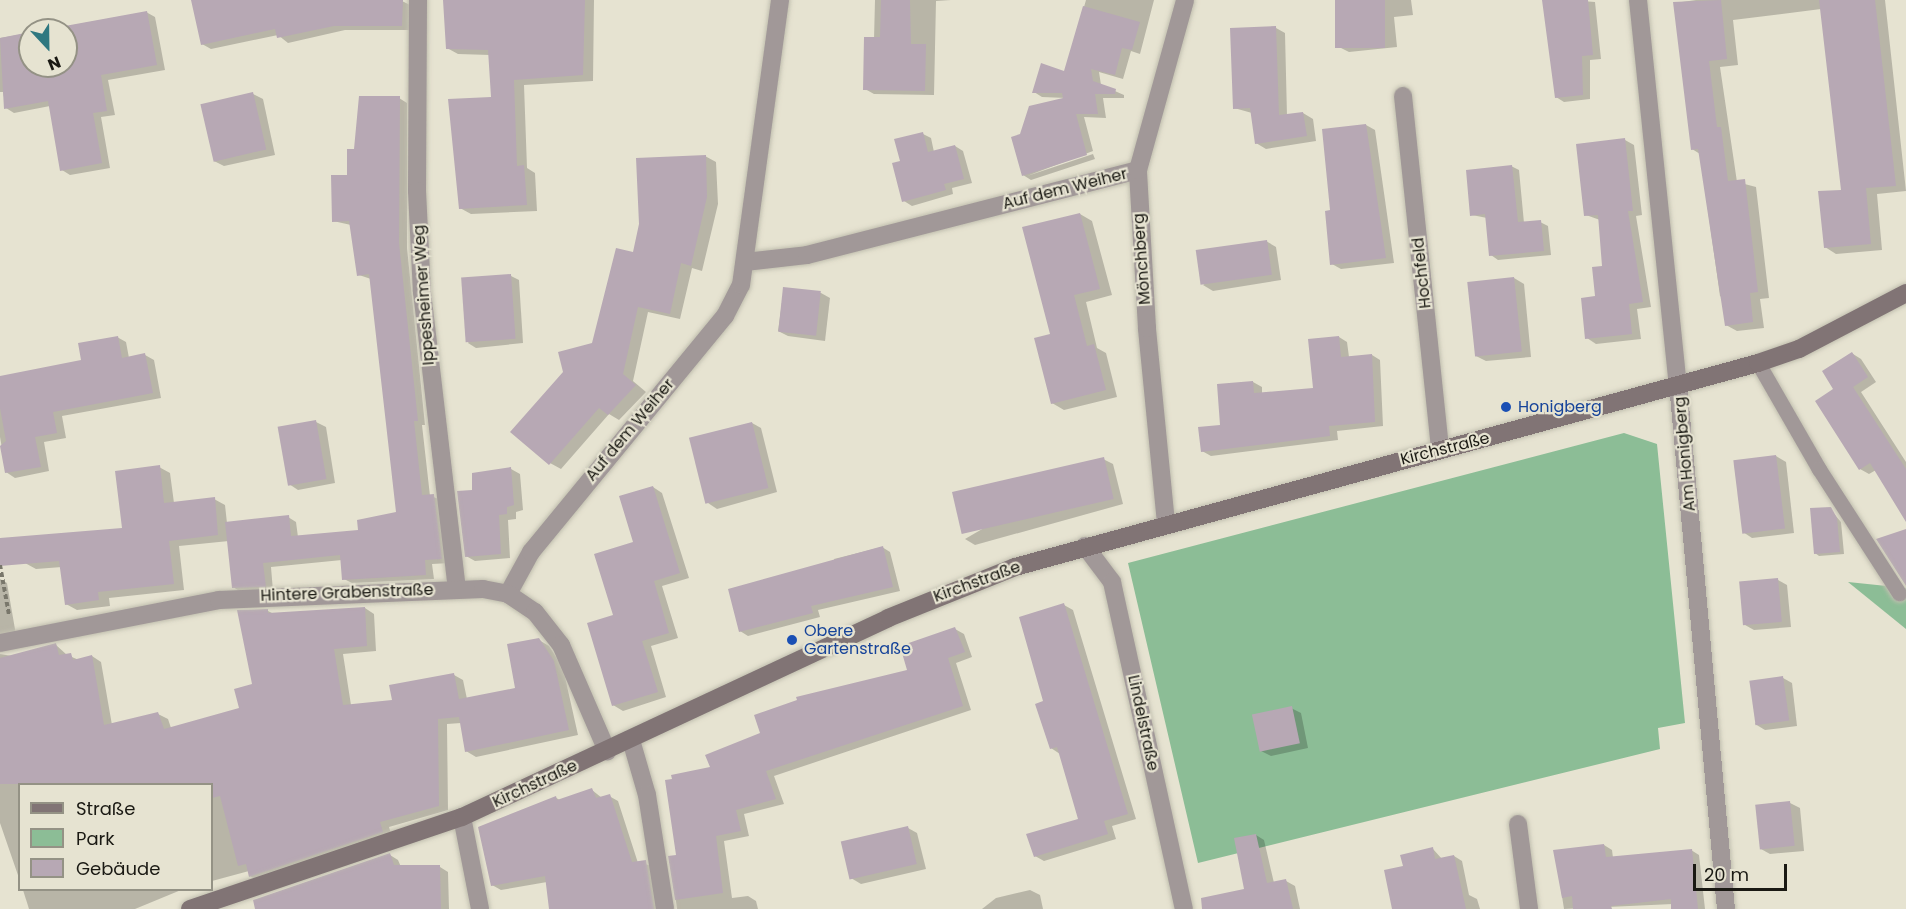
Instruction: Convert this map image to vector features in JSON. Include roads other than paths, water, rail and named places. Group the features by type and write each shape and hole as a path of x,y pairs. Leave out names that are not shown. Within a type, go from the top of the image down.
{"street":[{"name":"Ippesheimer Weg","path":"418,0 417,191 422,292 457,589"},
{"name":"Auf dem Weiher","path":"508,594 531,552 724,316 741,285 780,0"},
{"name":"Mönchberg","path":"1167,523 1148,328 1138,170 1185,0"},
{"name":"Am Honigberg","path":"1638,0 1678,384 1726,909"},
{"name":"Hochfeld","path":"1403,96 1440,450"},
{"name":"Auf dem Weiher","path":"745,262 807,255 1138,170"},
{"name":"Kirchstraße","path":"199,908 462,817 632,740 935,597 1085,546 1758,363 1798,349 1906,292"},
{"name":"Lindelstraße","path":"1085,546 1112,582 1184,909"},
{"name":"Hintere Grabenstraße","path":"7,642 219,600 457,589 508,594 536,612 561,645 607,751"},
{"path":"632,740 647,795 665,909"},
{"path":"462,817 480,909"},
{"path":"1518,824 1529,909"}],"lane":[{"path":"1758,363 1819,470 1899,593"}],"place":[{"name":"Honigberg","path":"1506,407"},
{"name":"Obere Gartenstraße","path":"792,640"}]}
